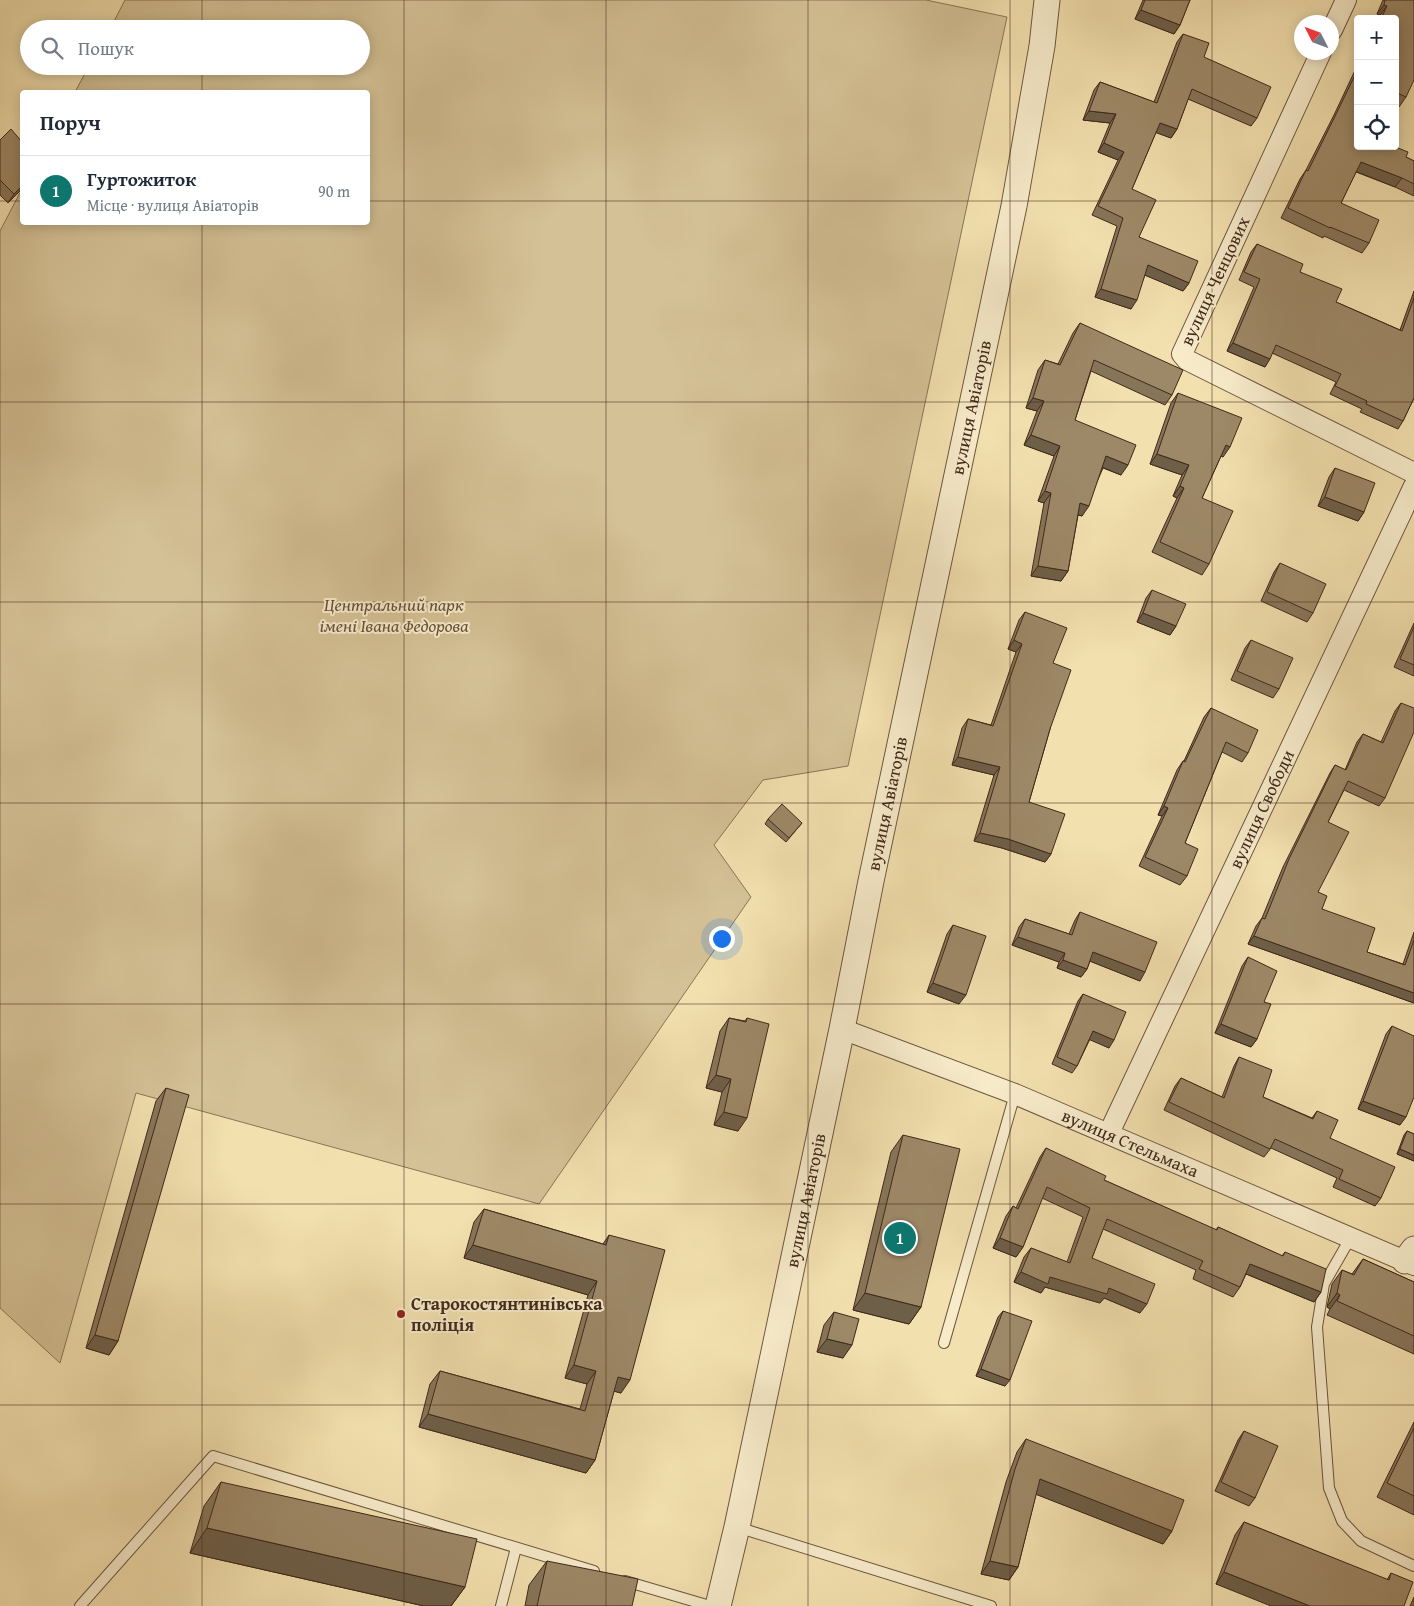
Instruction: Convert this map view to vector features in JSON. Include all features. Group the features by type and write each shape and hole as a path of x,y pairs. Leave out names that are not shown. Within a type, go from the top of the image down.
{"street":[{"name":"вулиця Авіаторів","path":"718,1606 737,1527 1014,206 1042,46 1047,0"},
{"path":"1339,15 1346,0"},
{"name":"вулиця Ченцових","path":"1317,60 1182,354 1187,360 1414,473"},
{"name":"вулиця Свободи","path":"1109,1133 1414,486"},
{"name":"вулиця Стельмаха","path":"842,1029 1015,1094 1351,1237 1411,1258"}],"lane":[{"path":"944,1343 1015,1094"},
{"path":"1351,1237 1324,1284 1317,1327 1329,1488 1342,1521 1360,1541 1414,1566"},
{"path":"80,1606 213,1456 710,1606"},
{"path":"737,1527 991,1606"},
{"path":"501,1606 516,1548"}],"green space":[{"name":"Центральний парк імені Івана Федорова","path":"125,0 926,0 1007,17 848,766 763,780 714,845 751,897 539,1204 136,1093 60,1363 0,1308 0,231 20,193 20,225 370,225 370,90 76,90 84,75 370,75 370,20 115,20"}],"building":[{"path":"1145,0 1190,0 1180,25 1141,10"},
{"path":"1385,0 1414,0 1414,80 1406,97 1399,94 1399,15 1383,15 1387,6 1384,5"},
{"path":"1183,34 1209,43 1204,57 1271,87 1257,118 1192,89 1177,129 1160,123 1132,189 1156,200 1139,237 1198,261 1189,283 1148,265 1137,300 1101,289 1123,218 1098,206 1124,152 1104,143 1116,114 1089,111 1100,82 1157,103"},
{"path":"1354,77 1354,150 1399,150 1399,148 1408,152 1406,157 1414,161 1414,184 1361,162 1341,203 1379,220 1369,243 1330,228 1288,208 1306,170 1308,171"},
{"path":"11,129 20,140 20,188 14,194 0,180 0,140"},
{"path":"1257,244 1303,264 1300,272 1342,289 1336,302 1402,331 1414,298 1414,398 1403,421 1366,404 1367,401 1335,386 1341,374 1276,345 1270,359 1233,343 1260,279 1244,272"},
{"path":"1080,323 1183,370 1172,395 1094,360 1075,420 1136,445 1128,465 1106,456 1089,506 1080,503 1068,571 1038,566 1051,493 1045,491 1060,446 1031,435 1044,401 1033,398 1045,360 1060,365"},
{"path":"1178,393 1242,418 1230,447 1226,445 1202,498 1233,511 1209,564 1160,542 1184,488 1180,486 1189,465 1157,454"},
{"path":"1335,468 1375,483 1364,512 1325,497"},
{"path":"1280,563 1326,584 1313,613 1267,592"},
{"path":"1152,590 1186,604 1176,626 1143,613"},
{"path":"1025,612 1067,628 1053,663 1071,670 1050,729 1029,802 1065,814 1051,854 1008,839 980,833 1000,767 958,757 968,719 993,726 1022,644 1014,640"},
{"path":"1414,627 1414,665 1400,659"},
{"path":"1251,640 1293,658 1279,689 1237,671"},
{"path":"1401,703 1414,708 1414,732 1385,798 1348,781 1328,822 1349,832 1318,892 1327,896 1322,909 1375,928 1367,952 1405,965 1414,940 1414,993 1254,936 1262,918 1265,919 1289,859 1335,765 1346,770 1363,734 1383,743"},
{"path":"1211,708 1258,730 1248,753 1226,742 1185,843 1198,849 1187,876 1145,857 1168,808 1164,806 1183,761 1185,762"},
{"path":"782,804 802,823 789,838 768,819"},
{"path":"1080,912 1157,942 1145,972 1093,952 1087,969 1063,960 1065,953 1018,937 1025,919 1072,935"},
{"path":"953,925 986,936 966,995 933,983"},
{"path":"1248,957 1277,971 1264,1002 1271,1004 1257,1039 1221,1024"},
{"path":"1083,994 1126,1012 1114,1040 1093,1031 1077,1066 1057,1057"},
{"path":"729,1018 746,1022 747,1018 769,1024 747,1118 724,1112 731,1079 716,1075"},
{"path":"1392,1026 1414,1036 1414,1097 1406,1117 1363,1101"},
{"path":"1239,1057 1272,1070 1263,1097 1313,1119 1317,1111 1338,1120 1330,1138 1395,1167 1381,1198 1339,1179 1343,1170 1275,1139 1270,1149 1169,1102 1181,1078 1224,1098"},
{"path":"166,1088 189,1095 118,1341 95,1335"},
{"path":"1407,1131 1414,1134 1414,1155 1400,1149"},
{"path":"903,1135 960,1149 921,1307 865,1293"},
{"path":"1046,1148 1106,1176 1104,1180 1217,1230 1218,1227 1283,1256 1285,1252 1326,1269 1321,1292 1250,1264 1240,1287 1199,1269 1203,1261 1107,1219 1092,1258 1155,1284 1147,1304 1109,1288 1107,1294 1050,1277 1048,1284 1021,1272 1031,1248 1070,1263 1090,1208 1047,1187 1023,1247 1000,1238 1013,1206 1018,1209"},
{"path":"484,1209 606,1245 609,1235 665,1250 630,1380 618,1377 595,1460 428,1414 440,1371 585,1411 596,1371 574,1365 597,1281 473,1245"},
{"path":"1363,1259 1414,1282 1414,1336 1337,1301 1340,1295 1337,1293 1342,1270 1354,1275"},
{"path":"1003,1311 1032,1321 1010,1380 981,1369"},
{"path":"834,1312 859,1319 852,1345 827,1339"},
{"path":"1414,1428 1414,1496 1387,1483"},
{"path":"1244,1431 1278,1446 1255,1498 1221,1482"},
{"path":"1026,1439 1184,1500 1172,1531 1040,1479 1018,1567 990,1561 1015,1469"},
{"path":"221,1482 477,1539 465,1587 207,1528"},
{"path":"1244,1522 1389,1580 1391,1573 1413,1582 1404,1606 1310,1606 1224,1572"},
{"path":"547,1561 638,1579 632,1606 537,1606"}],"place":[{"name":"Гуртожиток","path":"900,1238"},
{"name":"Старокостянтинівська поліція","path":"401,1314"}]}
